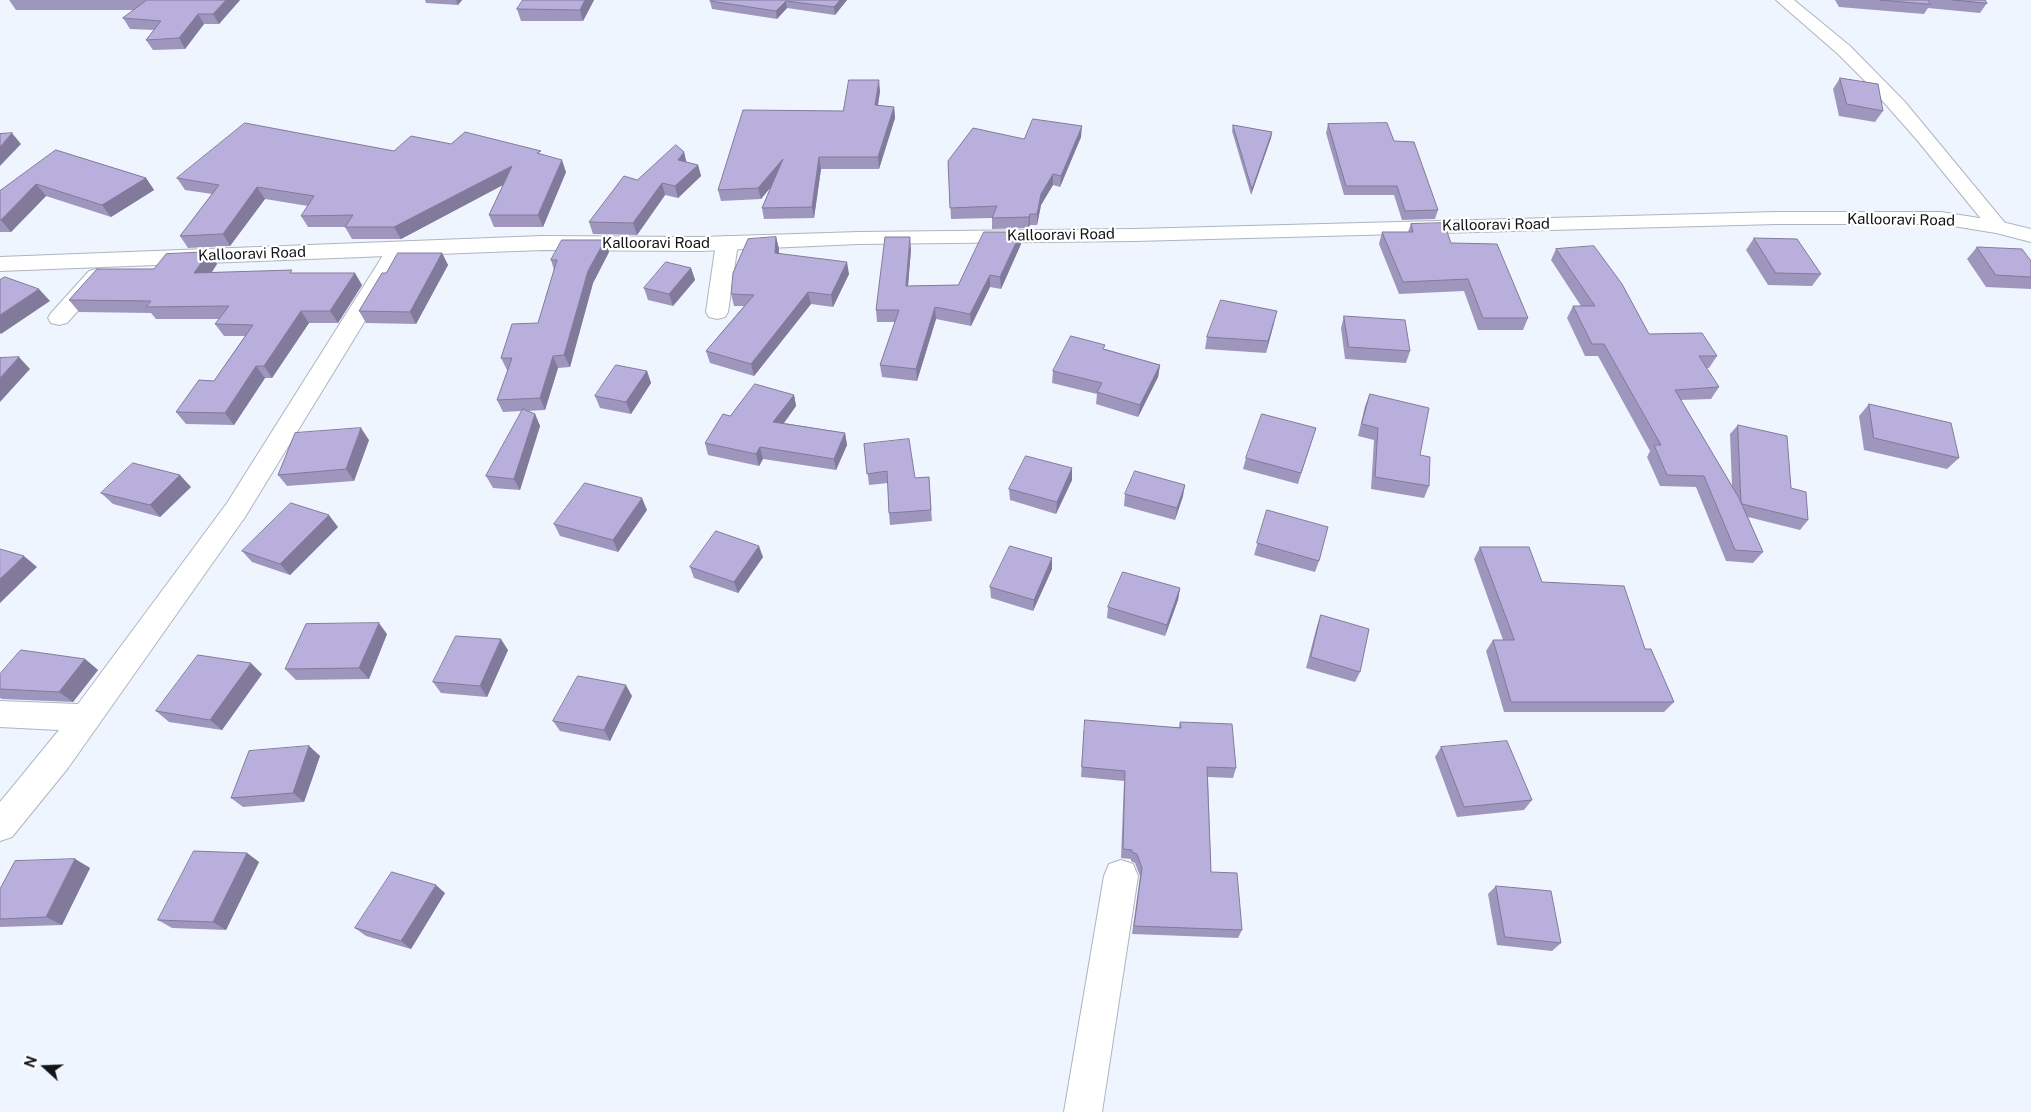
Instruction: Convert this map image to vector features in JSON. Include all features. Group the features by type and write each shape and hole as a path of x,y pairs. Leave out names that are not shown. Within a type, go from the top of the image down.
{"main road":[{"path":"1784,0 1818,25 1888,93 1998,227"},
{"name":"Kallooravi Road","path":"0,264 542,243 727,243 859,238 1135,235 1777,218 1941,218 1998,227 2031,236"},
{"path":"717,312 727,243"},
{"path":"0,826 57,758 236,510 398,249"},
{"path":"59,318 111,260"},
{"path":"0,714 86,718"},
{"path":"1084,1112 1121,876"}],"building":[{"path":"147,0 226,0 213,14 198,14 179,38 146,40 161,21 123,18"},
{"path":"523,0 585,0 580,10 517,9"},
{"path":"711,0 840,0 834,7 786,1 776,11"},
{"path":"1880,0 1928,0 1930,4"},
{"path":"1953,0 1985,0 1987,3"},
{"path":"1840,78 1878,84 1883,111 1847,104"},
{"path":"849,80 879,80 875,105 894,107 878,157 819,157 812,207 762,208 783,159 758,188 718,190 743,110 843,111"},
{"path":"1033,119 1082,126 1061,176 1053,174 1041,194 1037,214 1030,214 1029,217 992,218 997,206 950,208 948,161 973,128 1024,139"},
{"path":"245,123 394,151 411,136 451,144 465,132 541,151 537,153 562,160 538,215 489,215 512,166 394,227 345,227 353,215 301,216 314,196 257,187 223,234 180,236 219,185 177,178"},
{"path":"1387,123 1394,141 1414,142 1438,210 1405,211 1397,186 1346,186 1328,124"},
{"path":"1233,125 1272,132 1252,189"},
{"path":"12,133 0,147 0,134"},
{"path":"676,145 684,152 678,160 698,165 675,186 662,183 633,223 589,222 624,176 637,180"},
{"path":"56,150 146,178 102,205 36,184 0,220 0,191"},
{"path":"1444,223 1451,243 1497,244 1528,318 1483,318 1468,279 1403,282 1382,232 1413,232 1411,224"},
{"path":"984,232 1021,232 1000,277 990,275 970,314 935,307 916,369 880,365 899,310 876,310 885,237 910,237 906,286 958,285"},
{"path":"776,237 775,253 847,262 831,295 808,292 751,364 706,351 754,295 731,294 733,273 748,239"},
{"path":"1754,238 1797,239 1821,274 1776,273"},
{"path":"562,240 605,240 588,271 564,355 553,356 540,398 497,400 512,358 501,358 512,324 538,323 557,260 551,260"},
{"path":"1594,246 1622,284 1649,334 1702,333 1717,356 1699,356 1719,387 1675,390 1739,498 1763,552 1735,550 1704,476 1667,475 1654,445 1661,445 1604,344 1592,344 1573,306 1595,306 1556,249"},
{"path":"1977,247 2022,249 2031,261 2031,277 1996,275"},
{"path":"209,252 194,273 292,270 290,273 355,273 330,311 301,311 264,366 256,366 225,413 176,412 199,380 214,381 253,325 215,324 229,306 146,307 151,301 69,300 97,269 154,269 166,254"},
{"path":"398,253 442,253 410,312 359,311 382,273 386,273"},
{"path":"666,262 691,268 669,294 644,288"},
{"path":"5,277 39,289 0,315 0,280"},
{"path":"1221,300 1277,311 1268,341 1207,337"},
{"path":"1344,316 1405,320 1410,351 1349,347"},
{"path":"1071,336 1105,345 1103,349 1160,365 1140,405 1097,392 1102,383 1053,371"},
{"path":"19,357 0,378 0,358"},
{"path":"616,365 647,371 626,402 595,396"},
{"path":"755,384 794,395 773,422 845,433 834,459 760,447 756,454 705,443 723,414 730,416"},
{"path":"1370,394 1429,408 1420,455 1430,457 1429,486 1375,477 1378,428 1362,424"},
{"path":"1869,404 1951,423 1959,458 1874,438"},
{"path":"523,409 535,414 514,479 486,476"},
{"path":"1262,414 1316,428 1301,473 1246,458"},
{"path":"1738,425 1787,436 1791,488 1806,492 1808,520 1742,504"},
{"path":"361,428 346,469 278,475 295,433"},
{"path":"909,439 915,478 929,477 931,510 889,513 887,471 867,474 864,444"},
{"path":"1026,456 1072,468 1057,502 1009,489"},
{"path":"133,463 180,475 150,505 101,493"},
{"path":"1135,471 1185,485 1177,508 1125,494"},
{"path":"585,483 642,498 613,540 554,524"},
{"path":"291,503 329,515 280,564 242,551"},
{"path":"1267,510 1328,527 1319,561 1257,543"},
{"path":"716,531 759,546 734,582 690,567"},
{"path":"1010,546 1052,558 1034,600 990,587"},
{"path":"1480,547 1529,547 1542,582 1624,586 1645,649 1651,649 1674,702 1511,702 1493,640 1514,640"},
{"path":"0,549 24,556 0,579"},
{"path":"1123,572 1180,588 1167,625 1108,607"},
{"path":"1321,615 1369,629 1360,672 1311,657"},
{"path":"379,623 359,668 285,669 306,624"},
{"path":"456,636 501,639 480,686 433,682"},
{"path":"21,650 85,659 59,692 0,689 0,674"},
{"path":"198,655 251,663 210,720 156,711"},
{"path":"578,676 626,685 604,730 553,721"},
{"path":"1085,720 1181,728 1180,722 1232,724 1236,768 1207,767 1211,872 1237,873 1242,930 1134,926 1142,868 1137,854 1132,852 1132,850 1123,849 1125,771 1082,767"},
{"path":"1507,741 1532,800 1464,807 1441,747"},
{"path":"309,746 293,793 231,798 249,751"},
{"path":"194,851 247,853 213,922 158,920"},
{"path":"75,859 46,917 0,919 0,889 15,861"},
{"path":"392,872 436,885 401,941 355,928"},
{"path":"1496,886 1551,891 1561,943 1505,937"}]}
